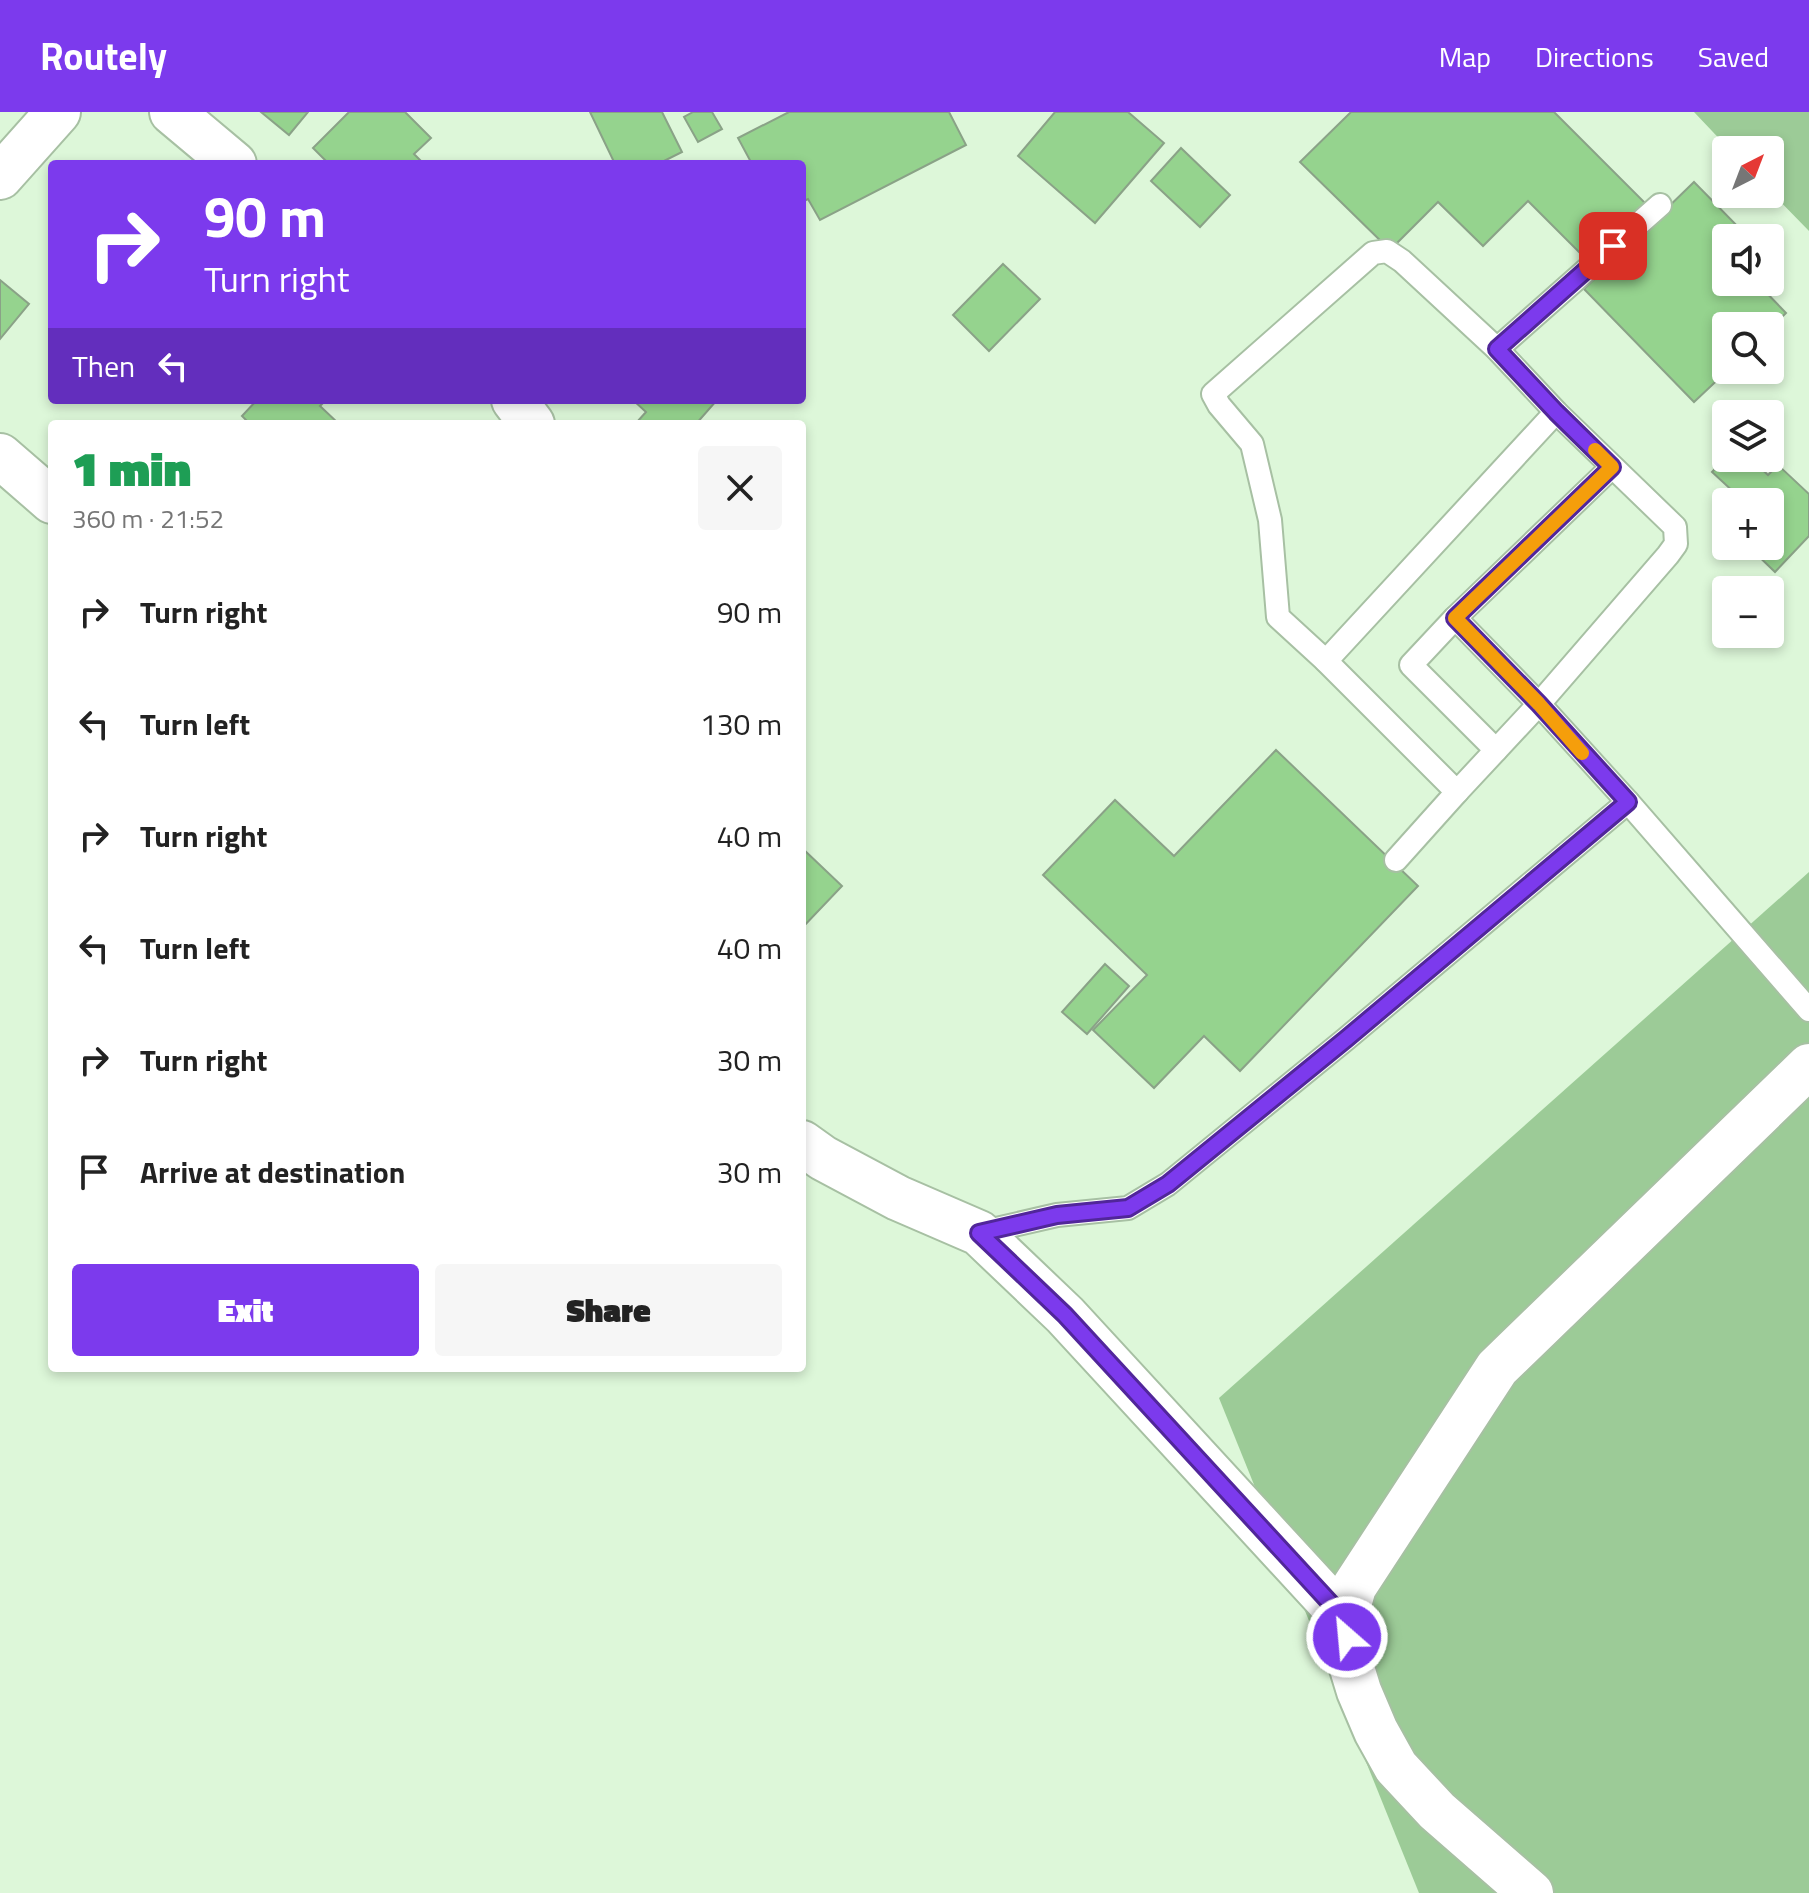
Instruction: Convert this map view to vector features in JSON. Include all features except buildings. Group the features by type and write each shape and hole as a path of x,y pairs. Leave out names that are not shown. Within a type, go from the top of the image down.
{"street":[{"path":"0,177 58,112"},
{"path":"172,112 229,160"},
{"path":"0,456 48,498"},
{"path":"1531,1893 1437,1811 1396,1767 1376,1731 1348,1655 1345,1619 1354,1587 1497,1368 1809,1066"},
{"path":"806,1146 898,1198 979,1233 1065,1315 1345,1619"}],"lane":[{"path":"1497,349 1660,205"},
{"path":"1396,860 1539,704 1676,544 1675,527 1556,412 1497,349 1402,261 1387,251 1373,253 1213,394 1252,444 1270,520 1278,617 1457,792"},
{"path":"1326,661 1556,412"},
{"path":"1496,750 1411,665 1455,618 1612,467"},
{"path":"1455,618 1628,802 1809,1010"},
{"path":"979,1233 1057,1215 1128,1208 1168,1184 1628,802"}],"green space":[{"path":"1694,112 1809,112 1809,231 1784,205 1784,136 1717,136"},
{"path":"1809,872 1809,1893 1419,1893 1219,1398"}],"slow traffic":[{"path":"1582,753 1455,618 1612,467 1595,450"}],"route":[{"path":"1347,1637 1345,1619 1065,1315 979,1233 1057,1215 1128,1208 1168,1184 1628,802 1455,618 1612,467 1497,349 1613,246"}]}
